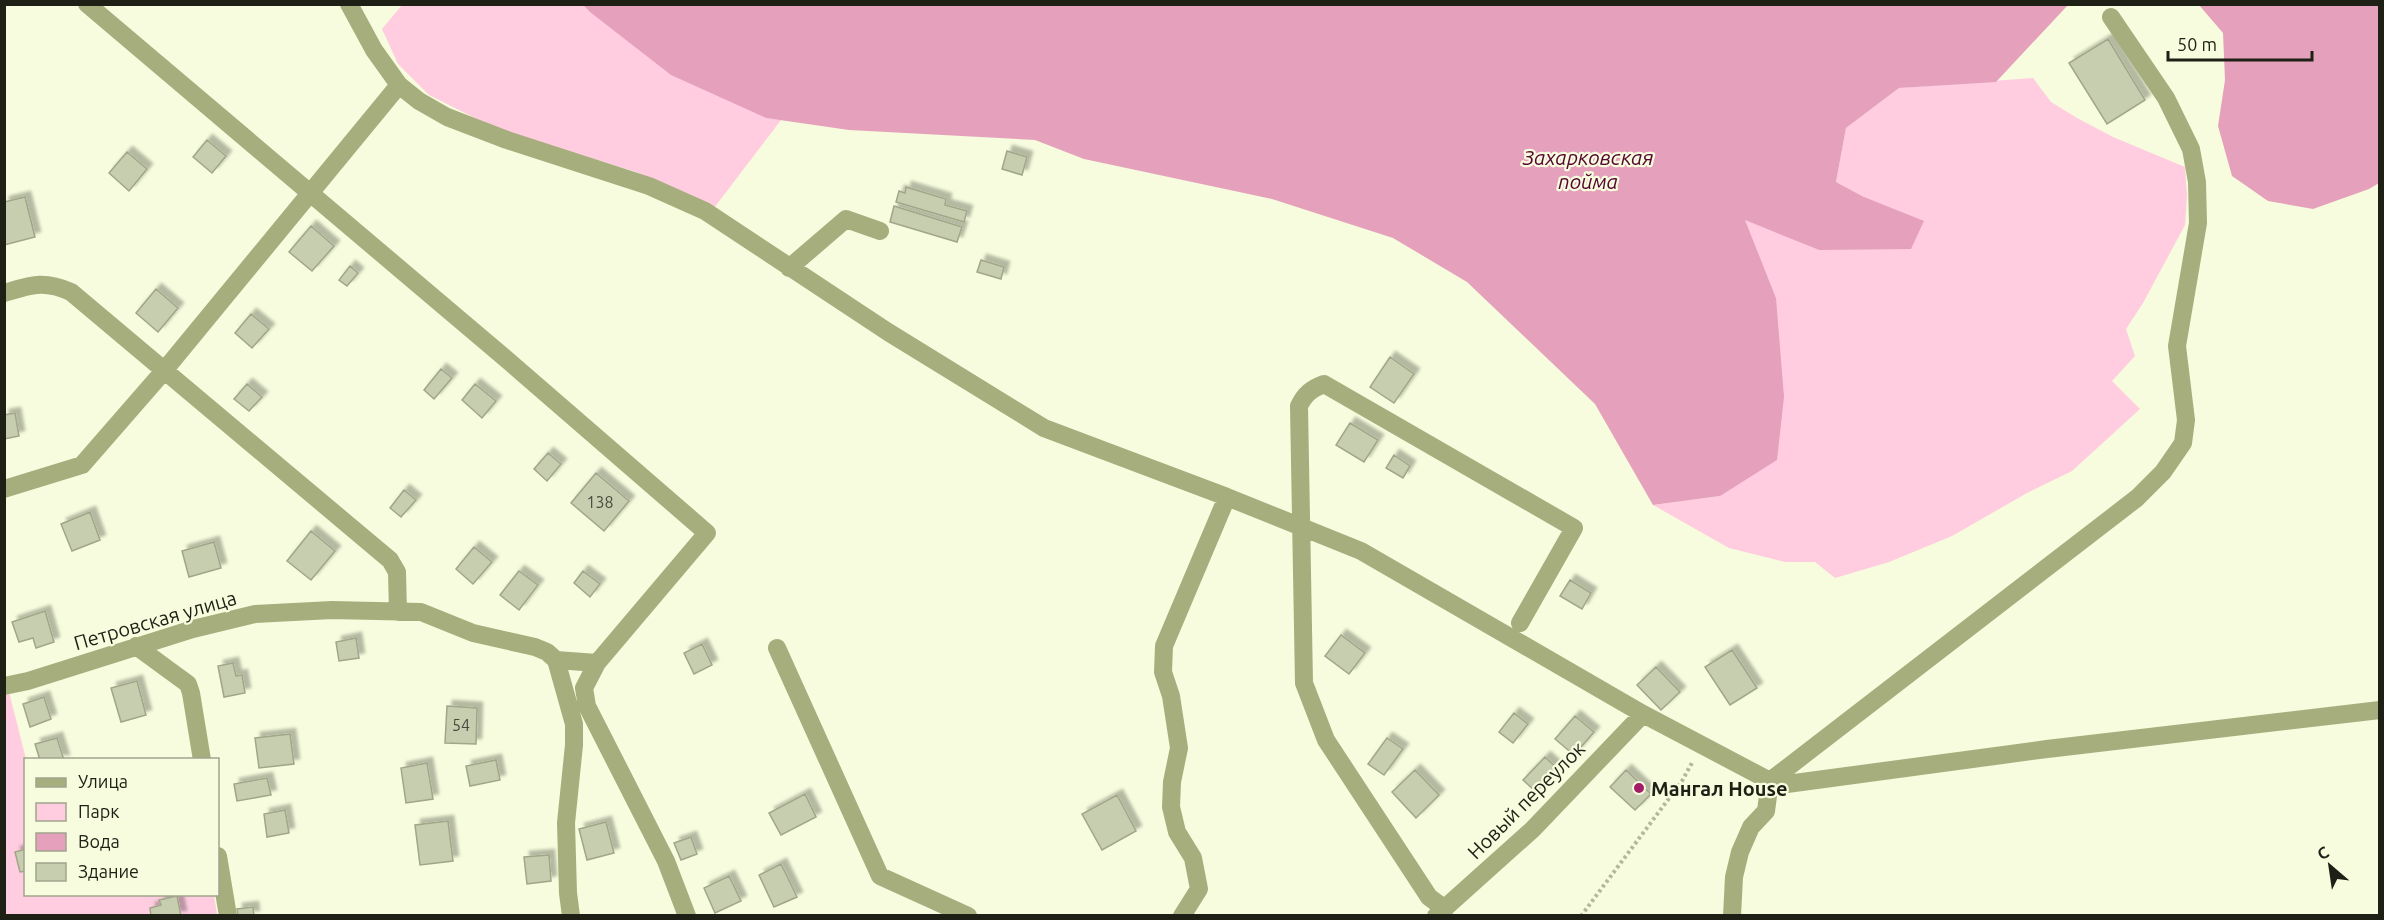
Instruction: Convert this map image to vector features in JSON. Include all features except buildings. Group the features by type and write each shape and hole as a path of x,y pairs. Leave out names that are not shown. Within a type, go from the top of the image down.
{"street":[{"path":"87,4 706,533 597,663 584,688 587,706 666,861 687,915"},
{"path":"366,4 350,4 374,50 399,85 419,101 447,117 507,140 649,186 705,211 988,396 1044,428 1227,497 1361,551 1643,714 1770,781 1787,784 2047,749 2379,710"},
{"path":"1732,915 1734,878 1740,852 1751,827 1766,811 1770,781 2137,498 2163,472 2183,443 2186,420 2177,346 2198,223 2197,182 2191,149 2166,98 2110,17"},
{"path":"4,489 82,465 163,372 399,85"},
{"path":"789,268 846,219 880,231"},
{"path":"4,293 34,285 53,285 71,292 163,372 390,560 397,572 398,612"},
{"path":"1440,912 1326,740 1304,683 1299,526 1299,406 1304,395 1324,384 1574,528 1520,623"},
{"path":"1182,915 1199,889 1193,858 1178,832 1171,807 1172,782 1179,748 1171,696 1163,672 1164,646 1227,497"},
{"name":"Петровская улица","path":"4,686 28,681 193,629 255,614 332,610 421,612 473,633 535,647 547,652 556,660"},
{"path":"136,646 188,684 202,758"},
{"path":"777,648 880,876 942,910 968,915"},
{"path":"572,915 568,893 566,823 574,724 556,660 597,663"},
{"name":"Новый переулок","path":"1440,912 1533,829 1643,714"},
{"path":"219,862 228,915"}],"path":[{"path":"1581,915 1682,781 1702,746"}],"green space":[{"path":"402,5 583,5 590,12 766,118 781,120 714,208 636,172 499,130 429,95 398,64 382,29"},
{"path":"2033,78 2051,102 2077,118 2113,137 2185,167 2187,196 2185,225 2143,303 2126,329 2135,356 2112,381 2140,409 2072,471 2027,493 1952,536 1889,562 1835,578 1815,562 1785,562 1729,548 1653,505 1720,496 1776,298 1744,219 1819,250 1864,197 1836,182 1846,128 1899,88"},
{"path":"9,692 26,758 24,896 214,896 217,915 5,916 4,693"}],"water":[{"name":"Захарковская пойма","path":"583,5 2068,5 1996,82 1899,88 1846,128 1836,182 1864,197 1924,221 1911,249 1819,250 1745,220 1776,298 1784,397 1777,460 1720,496 1653,505 1595,404 1467,282 1393,238 1272,199 1084,159 1035,140 849,130 766,118 671,75"},
{"path":"2199,5 2379,5 2379,183 2369,189 2313,209 2268,201 2232,176 2218,126 2225,80 2223,33"}],"place":[{"name":"Мангал House","path":"1639,788"}]}
